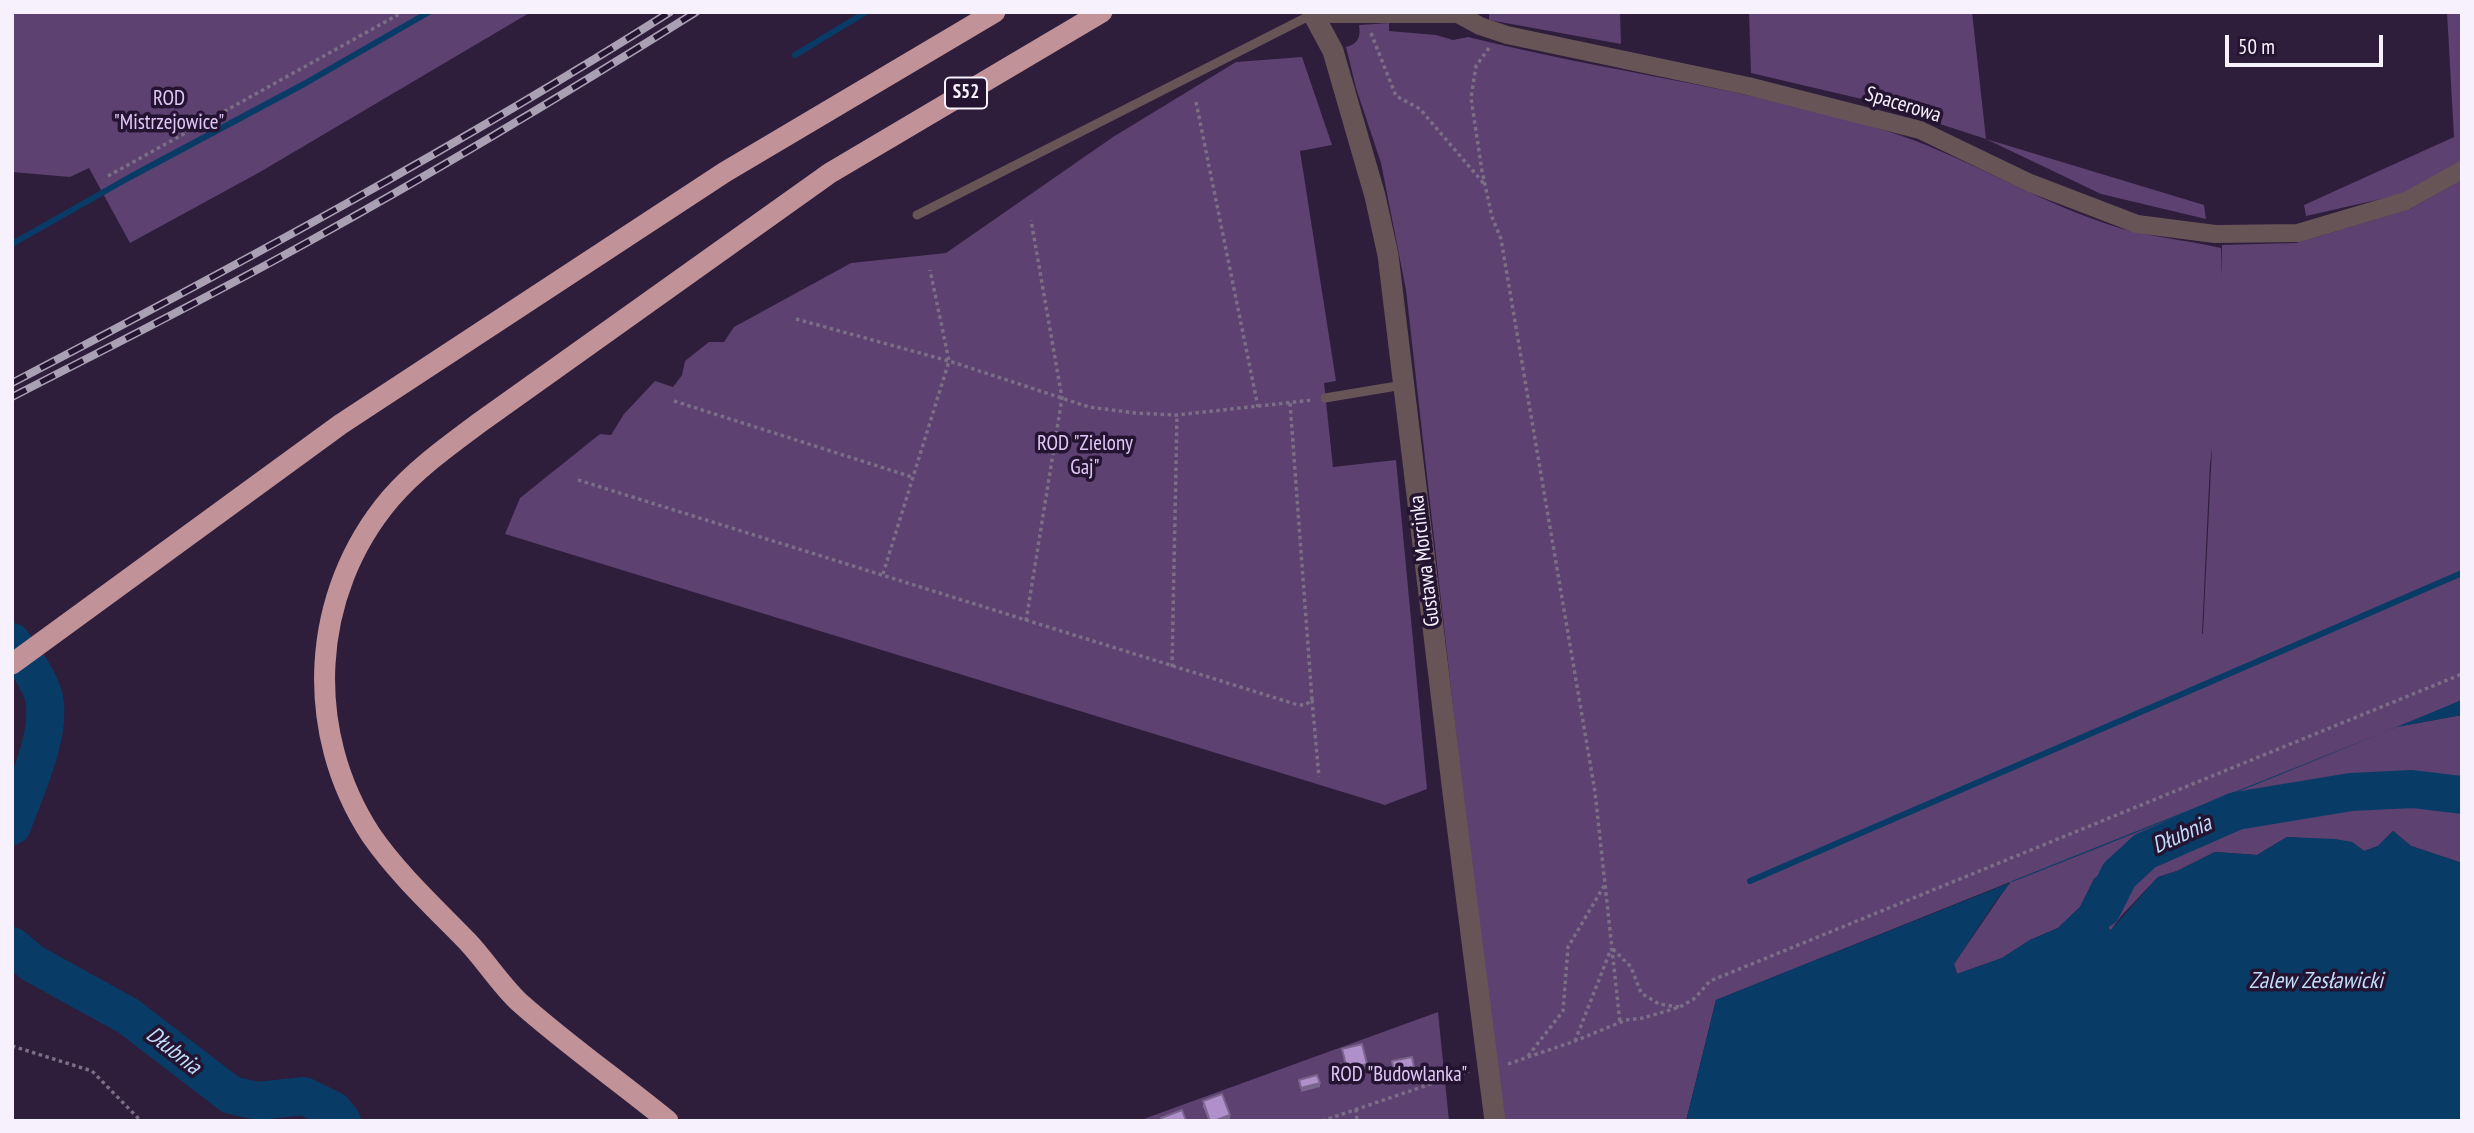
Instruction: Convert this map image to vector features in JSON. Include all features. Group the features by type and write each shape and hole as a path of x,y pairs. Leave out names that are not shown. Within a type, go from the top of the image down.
{"highway":[{"name":"S52","path":"12,664 341,424 725,173 995,12"},
{"name":"S52","path":"668,1121 517,1000 479,954 404,875 364,823 342,777 332,748 325,705 325,661 334,606 347,568 365,533 391,498 423,466 479,423 830,173 1102,12"}],"street":[{"name":"Spacerowa","path":"1313,13 1458,13 1480,26 1507,35 1748,86 1920,130 2030,183 2137,224 2215,234 2298,233 2406,201 2462,170"},
{"name":"Gustawa Morcinka","path":"1313,13 1333,51 1375,196 1388,256 1495,1121"}],"lane":[{"path":"917,215 1313,13"},
{"path":"1325,398 1405,384"}],"path":[{"path":"108,176 403,12"},
{"path":"1364,15 1396,96 1420,109 1487,186"},
{"path":"1507,35 1486,51 1476,66 1471,99 1492,216 1501,239 1593,779 1620,1023"},
{"path":"1196,102 1258,407"},
{"path":"1026,621 1062,398 1031,220"},
{"path":"883,574 949,361 930,270"},
{"path":"796,319 949,361 1089,407 1177,415 1325,398"},
{"path":"674,401 913,477"},
{"path":"1290,403 1319,777"},
{"path":"1172,667 1177,415"},
{"path":"578,480 1298,705 1305,705 1312,700"},
{"path":"1322,1121 1527,1058 1620,1023 1680,1007 1695,998 1710,981 2462,674"},
{"path":"1527,1058 1563,1011 1568,947 1605,884"},
{"path":"1612,948 1631,967 1641,993 1659,1003 1680,1007"},
{"path":"1575,1041 1612,948"},
{"path":"12,1045 92,1071 141,1121"},
{"path":"1356,1109 1357,1121"}],"green space":[{"name":"ROD \"Mistrzejowice\"","path":"12,12 531,12 260,172 130,243 89,168 70,177 12,172"},
{"path":"1489,12 1620,12 1621,44 1489,20"},
{"path":"1749,12 1972,12 1986,139 1866,100 1751,73"},
{"path":"2447,12 2462,12 2462,161 2403,194 2306,216 2304,205 2454,137"},
{"path":"1389,23 1389,31 1436,35 1453,40 1468,37 1783,103 1887,131 1943,152 2107,224 2221,248 2221,277 2222,245 2296,243 2410,209 2462,180 2462,700 2401,726 2462,715 2462,863 2411,846 2393,831 2378,846 2364,851 2352,842 2287,837 2257,855 2215,852 2177,871 2158,877 2110,931 2106,919 2131,871 2128,852 2094,879 2080,907 2058,928 2030,940 2002,958 1957,974 1954,964 2010,882 1716,1000 1686,1121 1505,1121 1462,786 1406,290 1381,163 1356,88 1346,47 1358,39 1359,25","holes":["2212,448 2203,633 2202,634"]},
{"name":"ROD \"Zielony Gaj\"","path":"1302,57 1332,145 1300,151 1336,381 1324,383 1333,467 1396,460 1427,789 1385,805 505,534 520,498 600,434 611,435 624,414 655,381 673,387 682,375 685,361 709,342 724,342 734,327 851,263 946,253 1113,137 1236,62"},
{"path":"1986,139 2204,205 2206,219 2101,194"},
{"name":"ROD \"Budowlanka\"","path":"1438,1012 1449,1121 1138,1121"}],"water":[{"path":"2462,700 2462,715 2388,730"},
{"path":"2388,730 2183,814 2011,883 2012,881"},
{"name":"Zalew Zesławicki","path":"2393,831 2411,846 2462,863 2462,1121 1686,1121 1716,1000 2011,883 1995,902 1954,964 1957,974 2002,958 2030,940 2058,928 2080,907 2094,879 2128,852 2131,871 2106,919 2110,931 2158,877 2177,871 2215,852 2257,855 2287,837 2352,842 2364,851 2378,846"}],"building":[{"path":"1362,1044 1367,1064 1347,1069 1342,1049"},
{"path":"1412,1057 1415,1073 1395,1077 1392,1061"},
{"path":"1317,1075 1320,1083 1301,1088 1299,1080"},
{"path":"1222,1094 1230,1115 1210,1121 1203,1101"},
{"path":"1182,1110 1186,1121 1162,1121 1161,1118"}],"waterway":[{"path":"12,244 304,84 429,12"},
{"path":"795,55 866,12"},
{"path":"1750,881 2462,573"},
{"name":"Dłubnia","path":"12,642 37,681 43,694 45,709 45,725 36,760 12,826"},
{"name":"Dłubnia","path":"2102,909 2119,875 2145,851 2236,811 2351,792 2412,789 2462,795"},
{"name":"Dłubnia","path":"12,946 32,963 128,1016 231,1095 258,1101 304,1096 333,1110 342,1121"}],"railway":[{"path":"12,383 179,295 427,158 670,12"},
{"path":"12,397 235,282 357,214 504,130 696,12"}]}
